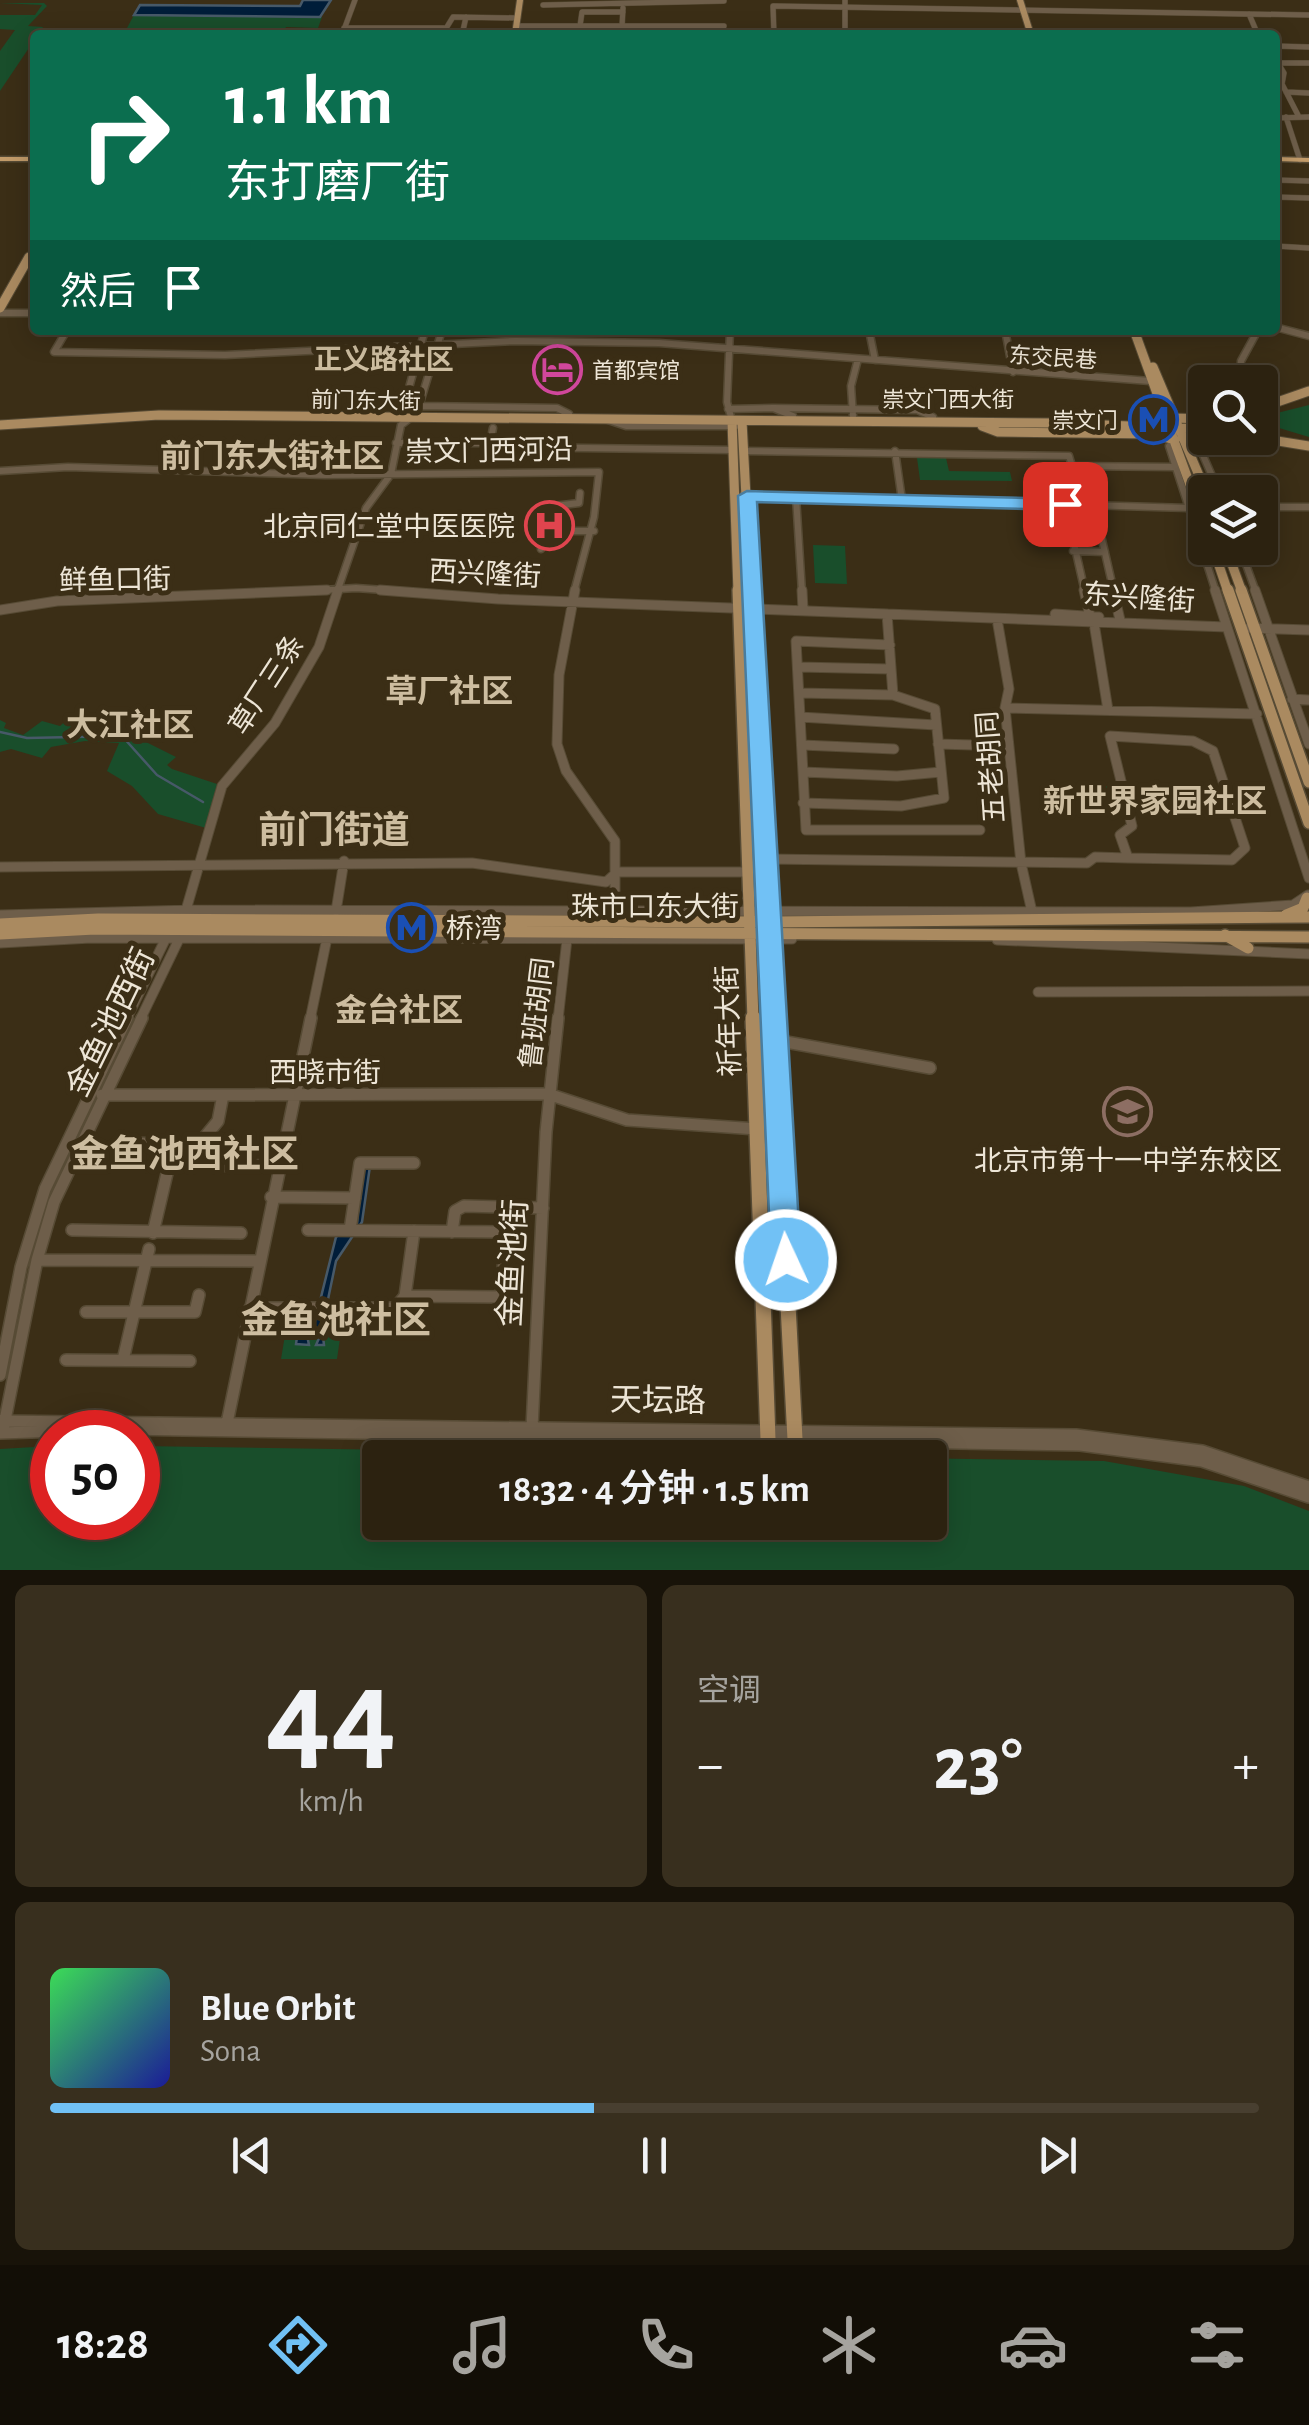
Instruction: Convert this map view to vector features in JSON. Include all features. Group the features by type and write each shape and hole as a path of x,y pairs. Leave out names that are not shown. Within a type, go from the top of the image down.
{"highway":[{"path":"0,155 30,155"},
{"path":"1280,162 1306,161"}],"main road":[{"path":"516,26 520,0"},
{"path":"1020,4 1029,30"},
{"path":"0,310 30,256"},
{"path":"1138,335 1150,381 1173,427 1188,441"},
{"path":"1139,335 1173,427 1188,485"},
{"path":"1278,406 1309,395"},
{"name":"前门东大街","path":"404,415 418,409 735,420"},
{"name":"崇文门西大街","path":"790,418 853,412 1173,427"},
{"name":"前门东大街","path":"0,422 159,414 735,420"},
{"path":"735,420 767,428 790,418"},
{"name":"崇文门西大街","path":"735,420 1053,422 1173,427"},
{"name":"祈年大街","path":"735,420 753,608 795,1434"},
{"path":"973,422 998,432 1152,434 1188,422"},
{"path":"1173,427 1188,427"},
{"path":"1278,435 1309,444"},
{"path":"1278,440 1309,444"},
{"name":"祈年大街","path":"741,495 737,606 768,1434"},
{"path":"1218,565 1303,786"},
{"path":"1232,565 1286,702 1309,823"},
{"path":"1288,806 1303,786"},
{"path":"1277,918 1303,908 1308,896"},
{"path":"165,932 184,910 204,920"},
{"path":"615,910 647,922"},
{"path":"1192,912 1224,927 1248,948"},
{"name":"珠市口东大街","path":"769,925 1183,933 1277,918 1309,917"},
{"path":"1293,918 1302,926 1303,936"},
{"name":"珠市口东大街","path":"0,924 165,932 204,920 749,925"},
{"name":"珠市口东大街","path":"0,934 769,925 1224,927 1303,936"},
{"path":"1158,944 1183,933"}],"street":[{"path":"344,30 355,0"},
{"path":"619,30 624,0"},
{"path":"538,30 543,2 724,1"},
{"path":"774,30 773,6 796,3 1020,4 1309,15"},
{"path":"844,30 846,4"},
{"path":"580,26 582,12 623,12"},
{"path":"1249,14 1256,30"},
{"path":"463,30 466,17"},
{"path":"444,30 450,18 466,17 516,26 724,26"},
{"path":"1280,46 1309,47"},
{"path":"1280,63 1309,64"},
{"path":"1280,69 1284,76"},
{"path":"1280,76 1284,76"},
{"path":"1284,76 1281,79 1299,117"},
{"path":"1286,92 1309,93"},
{"path":"1286,117 1293,132 1289,138 1306,161"},
{"path":"1280,118 1309,117"},
{"path":"1280,180 1309,180"},
{"path":"1280,197 1309,198"},
{"path":"1280,246 1309,248"},
{"path":"0,310 30,313"},
{"path":"1280,327 1309,336"},
{"name":"东交民巷","path":"64,335 54,352 225,355 515,341 729,346 1150,381"},
{"path":"391,474 423,335"},
{"path":"440,335 418,409 557,408 568,414"},
{"path":"730,335 735,420 772,408 853,412 851,386 858,358"},
{"path":"871,335 875,360"},
{"path":"1007,335 1013,372"},
{"path":"1242,365 1255,335"},
{"path":"557,408 560,396"},
{"path":"459,407 478,414"},
{"path":"772,408 790,418"},
{"path":"1173,427 1169,446 1188,496"},
{"path":"490,443 492,428"},
{"path":"396,443 1069,456 1072,466 1174,467"},
{"path":"896,451 902,500"},
{"name":"崇文门西河沿","path":"0,471 68,467 391,474 594,470 600,474 594,532"},
{"name":"草厂三条","path":"184,910 222,786 275,723 303,675 327,628 336,590 366,508 391,474"},
{"path":"580,493 579,503 556,503 545,508 532,527 543,531 594,532 582,560 556,700 557,748 566,776 613,836 617,872 615,910"},
{"path":"741,495 1188,508"},
{"path":"796,498 804,610"},
{"path":"1062,504 1108,710"},
{"path":"1094,505 1120,620"},
{"path":"1278,509 1309,510"},
{"path":"541,550 543,531"},
{"path":"1072,550 1105,552"},
{"path":"1210,565 1309,878"},
{"path":"1246,565 1270,629 1286,702 1309,744"},
{"name":"西兴隆街","path":"231,597 336,590 737,606"},
{"name":"鲜鱼口街","path":"0,610 57,602 231,597"},
{"name":"东兴隆街","path":"737,606 998,618 1089,618 1227,627"},
{"path":"887,614 894,695"},
{"name":"五老胡同","path":"998,618 1008,689 1005,708 1021,863 1032,912"},
{"name":"东兴隆街","path":"1089,618 1227,627"},
{"path":"1227,627 1309,630"},
{"path":"890,644 796,642 806,830 980,830"},
{"path":"798,667 890,669"},
{"path":"800,694 894,695 934,709 944,798 901,806 804,803"},
{"path":"1286,702 1309,700"},
{"path":"1005,708 1257,714"},
{"path":"1140,712 1143,737"},
{"path":"800,716 936,724"},
{"path":"766,860 1232,860 1245,848 1214,751 1193,741 1110,736 1132,826 1120,835 1128,858"},
{"path":"938,744 1008,746"},
{"path":"802,745 894,749"},
{"path":"803,772 898,776 941,772"},
{"path":"901,806 904,830"},
{"path":"336,911 344,861"},
{"path":"0,867 344,861 472,863 606,882 617,872 747,872"},
{"name":"珠市口东大街","path":"0,942 165,932 327,938 568,938 1032,912 1272,908 1308,896"},
{"name":"珠市口东大街","path":"0,915 184,910 615,910 749,925"},
{"name":"珠市口东大街","path":"769,925 1309,954"},
{"name":"金鱼池西街","path":"165,932 193,929"},
{"name":"金鱼池西街","path":"2,1427 37,1260 63,1178 102,1095 165,932"},
{"name":"金鱼池西街","path":"0,1376 21,1267 45,1189 165,932"},
{"path":"226,1426 327,938"},
{"name":"鲁班胡同","path":"548,1094 554,1028 562,1012 568,938"},
{"path":"1038,992 1309,991"},
{"path":"775,1040 930,1068"},
{"path":"548,1094 627,1120 757,1129"},
{"name":"西晓市街","path":"102,1095 548,1094"},
{"name":"金鱼池街","path":"532,1431 548,1094"},
{"path":"194,1165 199,1144 218,1121 223,1095"},
{"path":"122,1144 199,1144"},
{"path":"123,1360 174,1144"},
{"path":"350,1230 360,1163 414,1163"},
{"path":"170,1165 278,1166"},
{"path":"272,1198 355,1198"},
{"path":"452,1232 455,1210 464,1206 542,1208"},
{"path":"72,1230 259,1261"},
{"path":"308,1230 506,1232 501,1297 406,1296"},
{"path":"250,1308 395,1308 406,1296 414,1231"},
{"path":"37,1260 241,1233"},
{"path":"86,1312 195,1312 199,1295"},
{"path":"66,1360 190,1361"},
{"name":"天坛路","path":"2,1427 1076,1435 1202,1451 1309,1488"},
{"name":"天坛路","path":"795,1434 1080,1445 1146,1452 1202,1461 1309,1496"}],"green space":[{"path":"0,3 44,3 47,6 28,26 43,27 30,30 30,46 0,91 0,51 15,30 0,29 0,15 35,15 42,5"},
{"path":"134,15 322,17 318,28 110,30 127,28"},
{"path":"1309,405 1309,437 1278,428 1278,413"},
{"path":"917,458 946,458 949,471 1010,472 1012,481 920,480"},
{"path":"813,545 845,546 847,584 815,583"},
{"path":"73,714 80,716 75,729 126,732 176,757 167,765 172,769 217,784 206,828 158,814 132,786 107,771 119,743 85,741 51,747 42,758 11,749 0,752 0,720 6,723 4,728 23,735 42,721 60,726"},
{"path":"1055,785 1107,786 1112,806 1057,805"},
{"path":"288,1317 343,1318 337,1359 281,1359"},
{"path":"160,1446 362,1449 362,1540 947,1540 947,1458 1104,1461 1244,1486 1309,1511 1309,1570 0,1570 0,1449 30,1447 30,1540 160,1540"}],"water":[{"path":"303,0 331,0 320,17 134,15 140,5 300,6"},
{"path":"362,1165 370,1166 362,1222 336,1261 322,1328 324,1345 316,1345 320,1336 315,1332 307,1335 309,1345 296,1344 298,1330 313,1329 336,1237 357,1223"}],"waterway":[{"path":"0,732 27,738 122,736 157,775 203,802"}],"place":[{"name":"首都宾馆","path":"557,370"},
{"name":"崇文门","path":"1153,420"},
{"name":"北京同仁堂中医医院","path":"550,526"},
{"name":"桥湾","path":"411,928"},
{"name":"北京市第十一中学东校区","path":"1128,1112"}],"district":[{"name":"正义路社区","path":"384,359"},
{"name":"前门东大街社区","path":"272,456"},
{"name":"草厂社区","path":"449,691"},
{"name":"大江社区","path":"130,725"},
{"name":"新世界家园社区","path":"1155,801"},
{"name":"前门街道","path":"334,830"},
{"name":"金台社区","path":"399,1010"},
{"name":"金鱼池西社区","path":"185,1154"},
{"name":"金鱼池社区","path":"336,1320"}],"route":[{"path":"786,1260 747,496 1065,504"}]}
